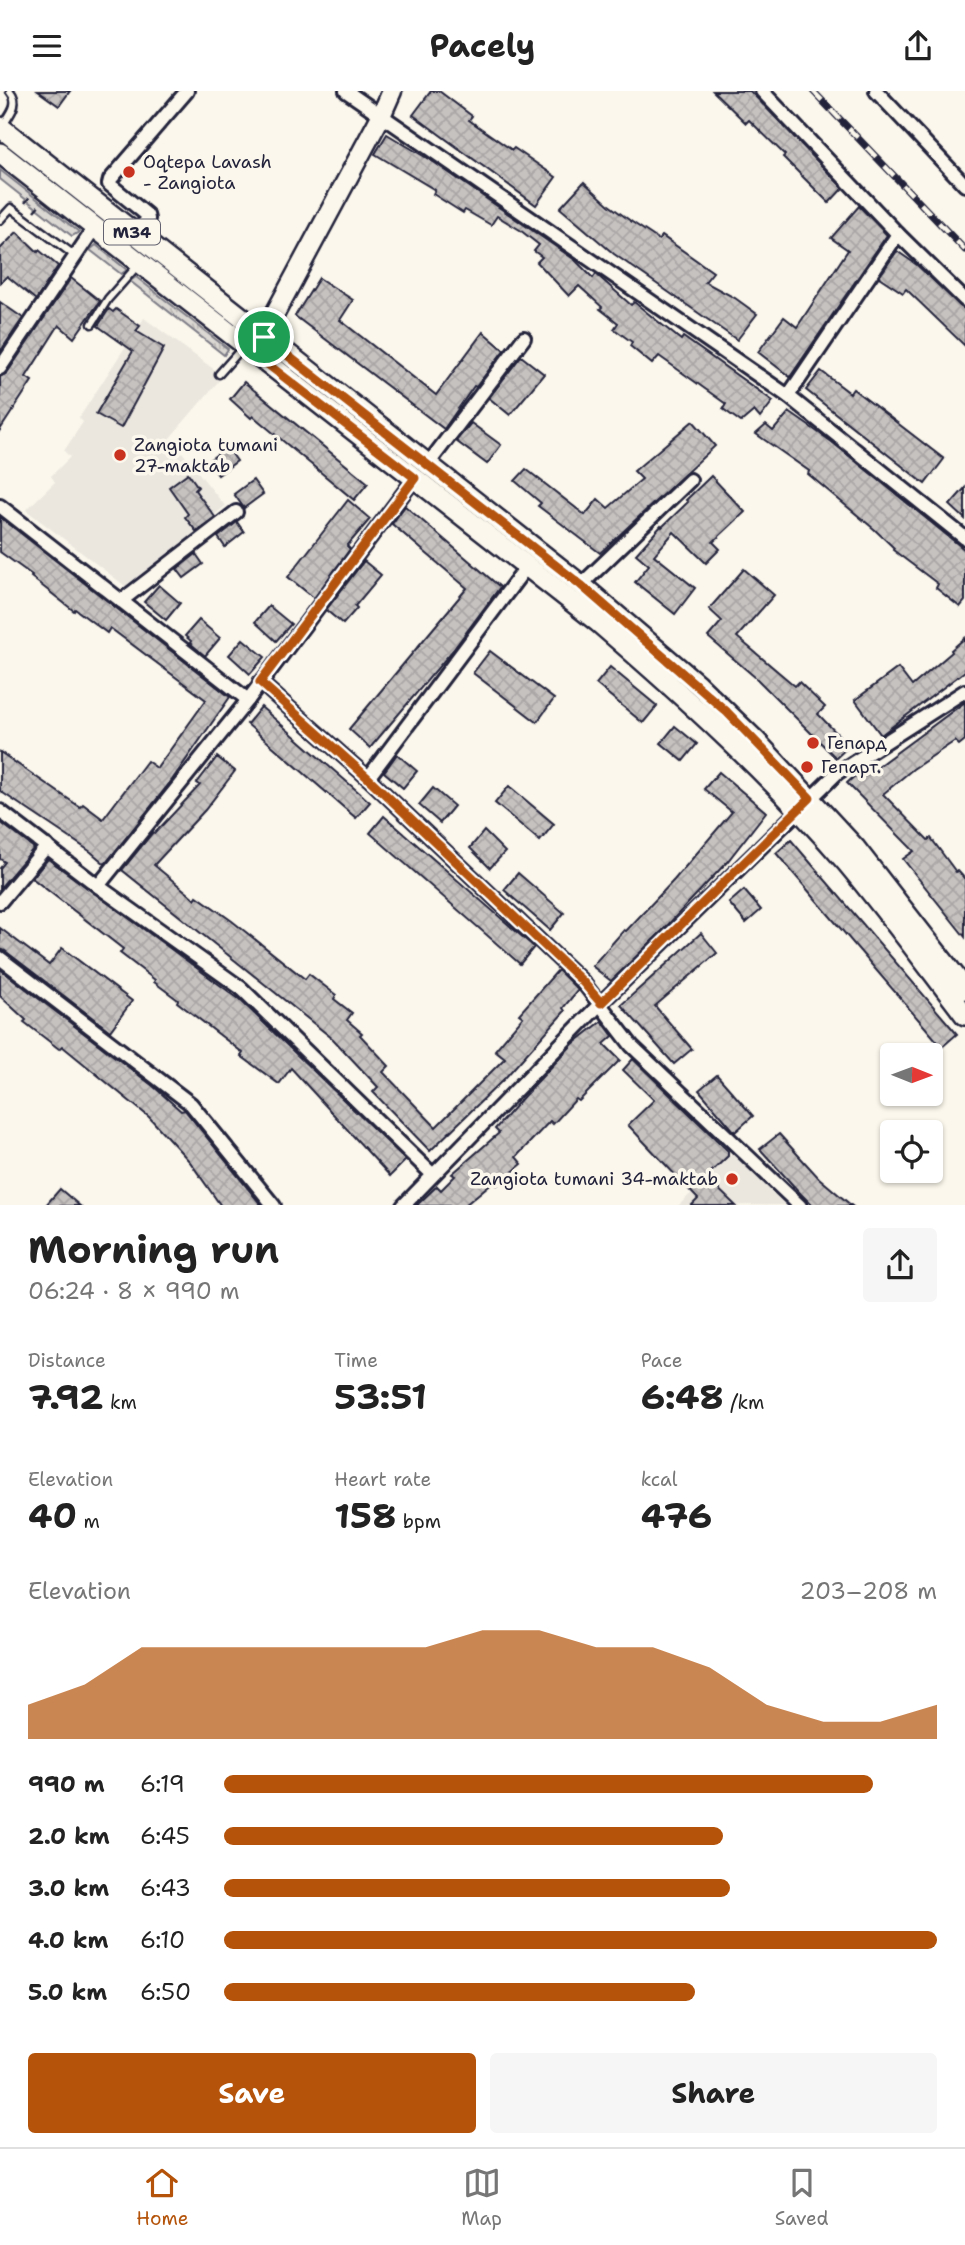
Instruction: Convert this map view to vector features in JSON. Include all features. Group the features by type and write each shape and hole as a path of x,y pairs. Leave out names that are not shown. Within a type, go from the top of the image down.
{"main road":[{"path":"254,345 381,116 392,91"},
{"name":"M34","path":"1,128 135,234 254,345"},
{"name":"M34","path":"0,153 140,263 581,585 727,712 804,804 965,1015"},
{"name":"M34","path":"422,471 527,566 598,622 856,849 965,989"}],"street":[{"path":"135,234 148,219 148,215 109,184 110,180 187,91"},
{"path":"345,91 788,396 965,538"},
{"path":"762,91 965,300"},
{"path":"876,91 965,185"},
{"path":"0,368 94,227"},
{"path":"788,396 898,234"},
{"path":"98,886 248,699 524,338"},
{"path":"581,585 690,480"},
{"path":"0,506 248,699"},
{"path":"121,600 236,512"},
{"path":"368,778 527,566"},
{"path":"260,682 368,778 582,981 632,1046 799,1205"},
{"path":"404,1205 601,1003 837,773 965,691"},
{"path":"0,811 98,886 242,988 432,1174"},
{"path":"0,902 47,846"},
{"path":"0,958 191,1104 273,1205"}],"lane":[{"path":"1,128 15,106 14,96 10,91"},
{"path":"0,220 10,208 74,255"},
{"path":"92,324 108,299 140,263"},
{"path":"219,374 254,345"}],"shaded area":[{"name":"Zangiota tumani 27-maktab","path":"144,318 223,376 163,446 176,458 182,452 225,506 129,589 26,510 55,482 51,476 70,457 64,451 83,422 79,418"},
{"name":"Zangiota tumani 34-maktab","path":"733,1153 785,1205 679,1205"}],"green space":[{"path":"0,170 79,232 72,236 0,179"},
{"path":"96,245 127,270 121,274 90,250"},
{"path":"136,277 228,349 224,355 130,281"}],"building":[{"path":"38,91 70,91 59,106"},
{"path":"431,91 439,91 472,116 469,120 556,177 536,205 413,115"},
{"path":"713,91 750,91 843,188 829,203 749,120 746,123"},
{"path":"387,134 435,163 575,260 593,278 596,274 631,305 634,302 681,340 683,337 773,401 760,418 754,411 741,422 723,409 726,404 659,356 652,364 630,346 632,342 614,329 618,323 600,309 602,307 579,286 569,296 537,262 542,257 534,251 539,245 520,230 497,216 491,225 465,210 463,213 433,194 435,190 375,154"},
{"path":"584,182 632,222 659,240 662,236 713,272 705,282 757,314 737,340 614,254 560,208"},
{"path":"859,206 887,235 790,377 758,352 784,317 797,327 848,250 831,238"},
{"path":"17,232 58,266 36,300 7,276 0,283 0,249"},
{"path":"897,251 917,265 965,310 965,346 906,289 903,293 879,277"},
{"path":"71,278 100,301 74,338 59,325 26,377 32,381 0,430 0,377 7,373"},
{"path":"319,278 353,300 340,320 436,395 483,332 504,350 476,387 474,386 444,429 295,316"},
{"path":"0,302 23,318 0,352"},
{"path":"109,309 113,312 116,309 140,326 136,331 164,348 121,428 96,414 133,351 98,326"},
{"path":"521,356 544,374 510,415 489,398"},
{"path":"821,371 850,393 853,389 944,459 925,484 806,390"},
{"path":"244,382 368,483 354,500 230,399"},
{"path":"789,412 832,442 965,550 965,601 960,607 936,588 938,584 893,550 874,529 808,474 809,471 756,434 766,425 773,431"},
{"path":"693,421 715,446 600,553 538,506 541,503 515,481 526,469 585,515 598,499 608,508 642,479 634,471"},
{"path":"471,423 501,445 487,464 456,441"},
{"path":"227,447 237,461 218,475 208,461"},
{"path":"188,473 198,487 195,490 215,517 196,531 169,487"},
{"path":"711,476 745,512 713,542 720,549 706,563 674,532 654,555 695,588 675,614 635,582 649,565 636,554"},
{"path":"253,480 263,494 244,508 234,494"},
{"path":"965,488 965,519 950,505"},
{"path":"348,500 370,519 347,546 350,549 314,598 288,577"},
{"path":"405,506 500,587 453,650 370,748 349,729 467,588 392,524"},
{"path":"0,517 230,697 172,780 105,864 0,791 0,752 80,807 83,804 103,819 147,761 157,768 206,700 110,628 107,633 75,609 74,611 0,552"},
{"path":"237,522 244,532 225,547 218,537"},
{"path":"196,554 203,564 184,578 177,569"},
{"path":"364,561 381,575 343,624 326,610"},
{"path":"744,569 774,595 737,637 795,686 799,682 825,707 818,714 849,746 836,758 756,678 708,637 722,621 709,609"},
{"path":"159,585 180,603 166,620 144,602"},
{"path":"269,606 291,624 276,641 255,622"},
{"path":"199,620 220,638 205,656 185,636"},
{"path":"965,638 965,671 881,735 855,700 898,668 912,686"},
{"path":"243,639 265,657 250,674 229,655"},
{"path":"490,651 554,699 537,722 473,673"},
{"path":"610,667 657,706 643,723 596,684"},
{"path":"965,702 965,740 959,745 955,741 913,769 883,794 928,840 931,838 956,872 965,879 965,937 903,859 914,851 847,783 858,773 862,778"},
{"path":"261,707 370,802 356,818 247,724"},
{"path":"675,726 697,744 683,761 661,743"},
{"path":"397,754 417,771 403,788 384,772"},
{"path":"217,757 235,771 205,810 154,865 195,899 197,896 232,921 305,979 309,974 336,995 334,999 352,1013 347,1020 362,1033 360,1035 389,1066 383,1072 436,1127 505,1058 495,1050 523,1017 519,1014 558,970 578,990 563,1008 565,1011 505,1078 430,1151 373,1092 378,1087 333,1039 122,870 153,832 155,833 200,785 197,783"},
{"path":"719,772 766,812 727,862 611,981 592,966 674,880 732,812 704,789"},
{"path":"509,786 554,824 540,841 495,803"},
{"path":"433,788 454,806 440,823 419,805"},
{"path":"384,816 534,947 520,964 370,833"},
{"path":"0,822 34,848 0,888 0,868 5,862 0,859"},
{"path":"484,831 505,852 490,868 470,848"},
{"path":"791,840 957,1034 943,1046 943,1043 939,1043 776,853"},
{"path":"48,859 239,999 406,1160 390,1176 291,1068 279,1084 241,1056 243,1053 120,953 123,949 32,878"},
{"path":"518,873 564,913 550,930 504,890"},
{"path":"744,890 761,910 746,923 729,903"},
{"path":"0,928 49,965 62,948 132,1001 110,1031 0,949"},
{"path":"701,933 717,953 655,1006 692,1049 674,1064 621,1005"},
{"path":"0,969 153,1086 181,1111 185,1110 261,1205 220,1205 190,1162 149,1117 62,1046 59,1049 24,1022 26,1020 0,996"},
{"path":"602,1021 613,1036 604,1044 620,1060 579,1101 576,1099 553,1124 550,1121 516,1157 522,1164 497,1185 494,1181 465,1205 417,1205 437,1186 441,1190 455,1176 452,1174 499,1133 495,1129 573,1044"},
{"path":"633,1059 728,1151 728,1156 706,1177 735,1205 692,1205 698,1199 628,1125 654,1100 623,1070"},
{"path":"717,1075 753,1116 735,1132 699,1090"},
{"path":"779,1134 819,1178 851,1205 812,1205 760,1149"},
{"path":"60,1189 79,1205 46,1205"}],"railway":[{"path":"813,91 965,250"}],"place":[{"name":"Oqtepa Lavash - Zangiota","path":"129,172"},
{"name":"Zangiota tumani 27-maktab","path":"120,455"},
{"name":"Гепард","path":"813,743"},
{"name":"Гепарт.","path":"807,767"},
{"name":"Zangiota tumani 34-maktab","path":"732,1179"}],"route":[{"path":"264,337 581,585 697,684 810,798 601,1003 582,981 368,778 260,682 415,478 253,353 264,337"}]}
